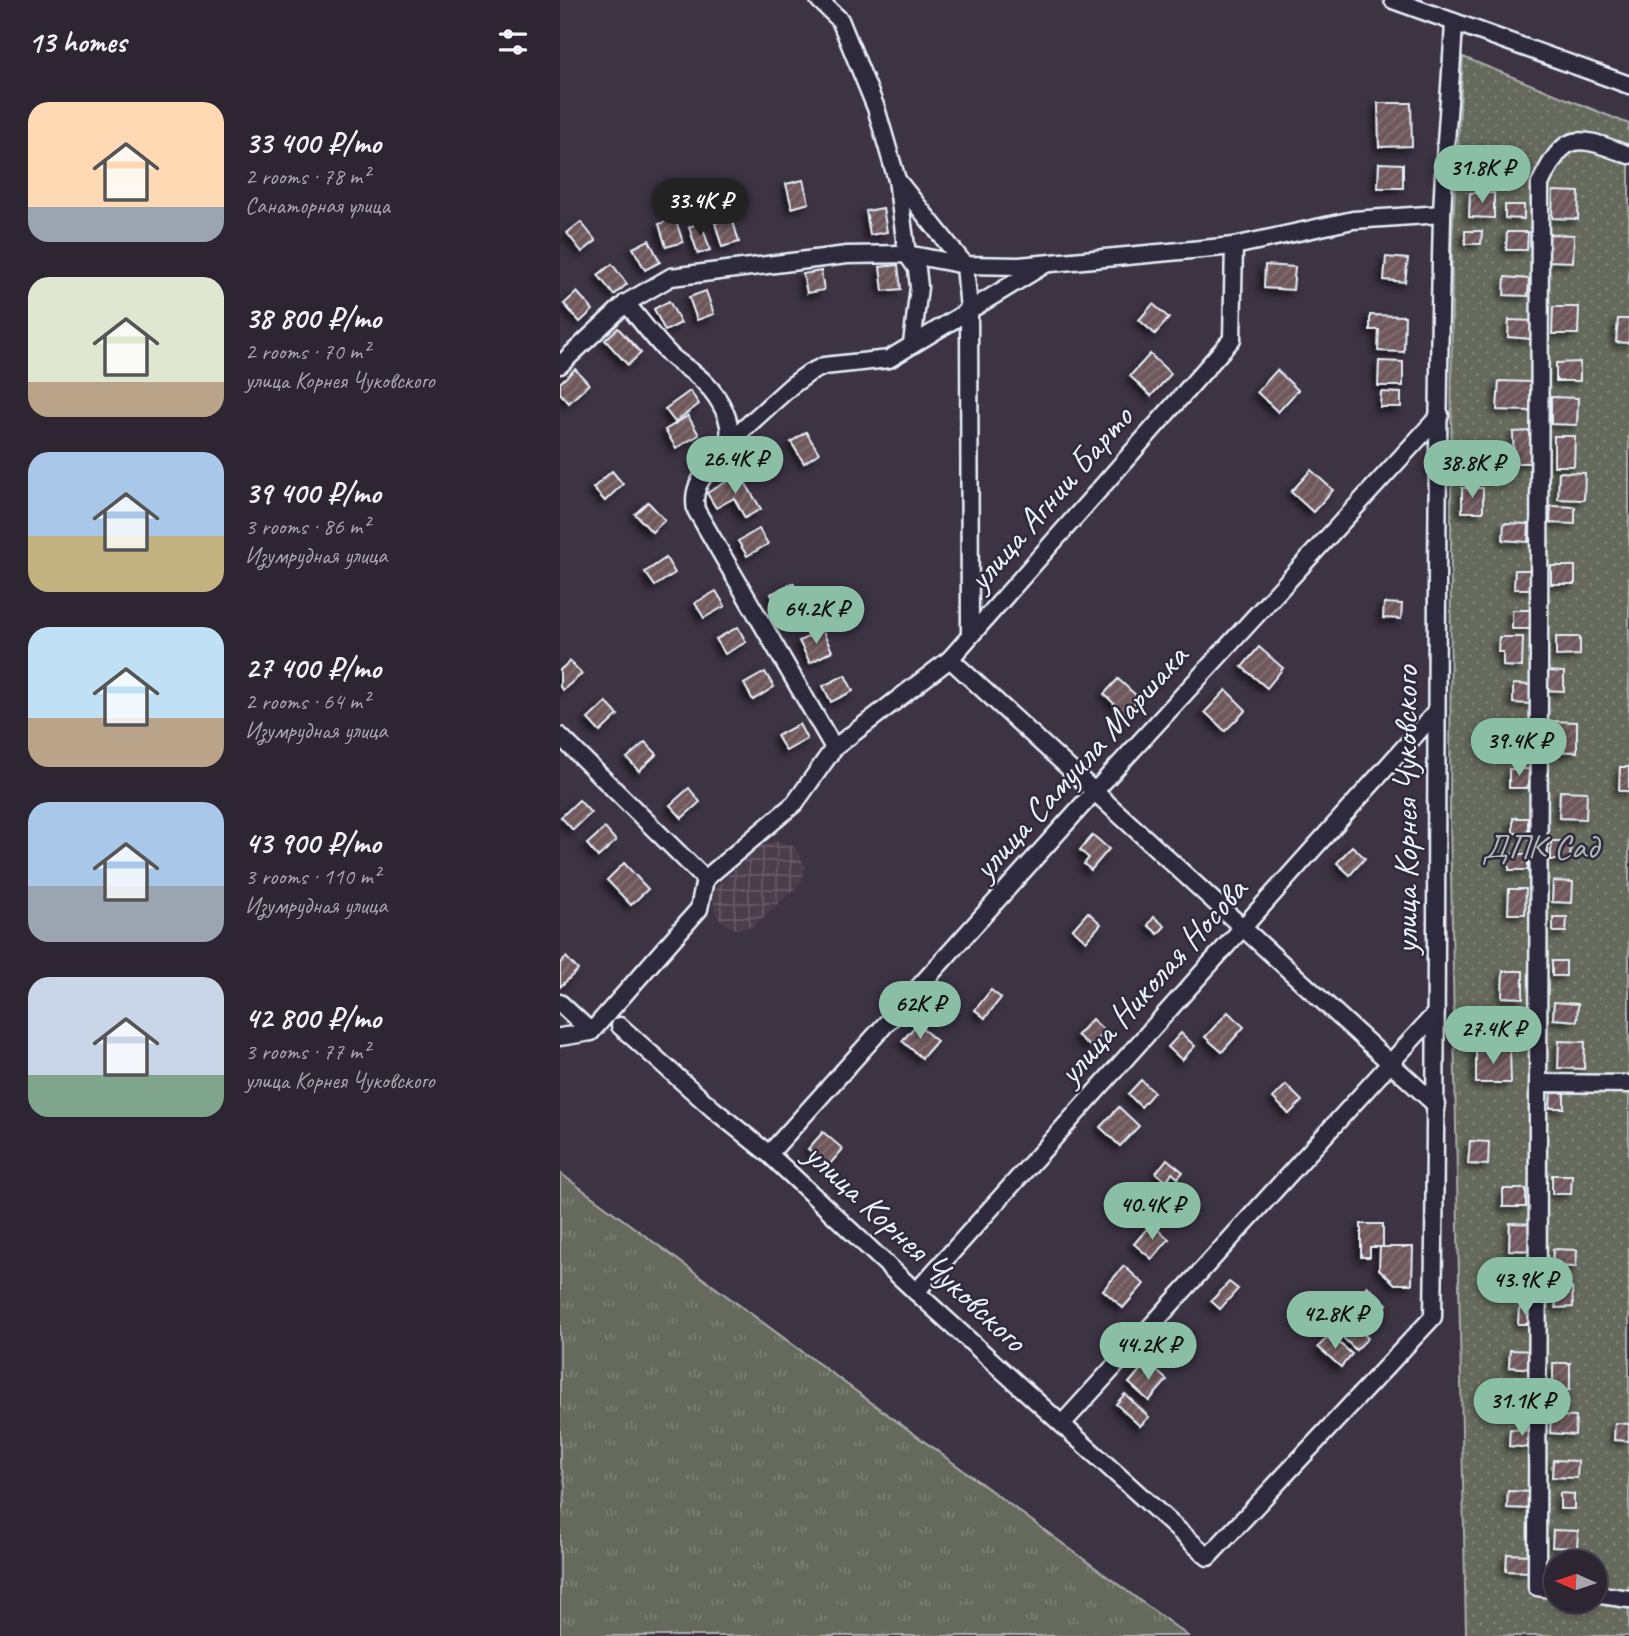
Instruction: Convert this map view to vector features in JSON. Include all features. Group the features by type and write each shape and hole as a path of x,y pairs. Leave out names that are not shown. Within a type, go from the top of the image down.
{"street":[{"path":"819,0 840,20 876,108 897,180 907,254 917,269 919,286 912,344"},
{"path":"1393,0 1629,85"},
{"name":"улица Корнея Чуковского","path":"620,1026 713,1110 769,1154 916,1292 1208,1557 1433,1317 1442,214 1454,22"},
{"path":"1544,1588 1537,1587 1540,184 1554,155 1574,141 1592,142 1629,155"},
{"path":"897,180 965,265 969,310 970,636"},
{"path":"560,365 626,303 671,277 847,255 907,254 965,265 1047,263 1234,246 1353,220 1442,214"},
{"name":"улица Агнии Барто","path":"705,879 795,803 834,748 950,659 1232,339 1234,246"},
{"path":"834,748 696,510 696,486 727,444 809,373 824,366 888,359 1047,263"},
{"path":"626,303 671,356 705,382 719,400 730,433 727,444"},
{"name":"улица Самуила Маршака","path":"769,1154 1094,792 1440,415"},
{"path":"950,659 1436,1105"},
{"name":"улица Николая Носова","path":"916,1292 1436,712"},
{"path":"560,736 705,879 699,909 591,1032 560,1037"},
{"path":"560,1003 591,1032"},
{"path":"1062,1424 1436,1014"},
{"path":"1540,1083 1629,1084"},
{"path":"1607,1596 1629,1599"}],"shaded area":[{"path":"773,841 790,844 797,850 805,866 801,883 753,927 735,929 727,926 715,913 713,895 716,887 757,848"}],"green space":[{"name":"ДПК Сад","path":"1463,57 1629,124 1629,1636 1466,1636 1450,823 1452,239"},
{"path":"560,1173 1188,1636 560,1636 560,1515 565,1490 560,1464"}],"building":[{"path":"1378,103 1411,103 1412,146 1379,147"},
{"path":"1471,149 1497,150 1496,177 1470,176"},
{"path":"1379,163 1403,164 1403,188 1378,188"},
{"path":"803,180 809,203 792,208 786,184"},
{"path":"1553,191 1579,192 1578,219 1552,218"},
{"path":"1470,193 1494,193 1494,218 1469,217"},
{"path":"1505,205 1524,205 1524,219 1505,218"},
{"path":"883,208 887,232 870,235 866,211"},
{"path":"675,218 683,242 666,247 659,224"},
{"path":"732,218 739,242 722,247 715,223"},
{"path":"581,222 596,241 582,252 567,233"},
{"path":"701,222 710,250 698,254 689,227"},
{"path":"1465,231 1482,231 1481,244 1465,244"},
{"path":"1507,232 1528,232 1527,250 1506,250"},
{"path":"1548,234 1574,235 1573,262 1547,261"},
{"path":"649,240 660,262 645,270 633,248"},
{"path":"1386,257 1408,259 1405,282 1384,280"},
{"path":"612,264 627,284 614,295 598,275"},
{"path":"898,265 901,289 883,291 880,267"},
{"path":"1265,265 1295,267 1293,290 1264,288"},
{"path":"821,271 824,290 807,293 803,274"},
{"path":"1505,277 1529,279 1528,296 1504,295"},
{"path":"706,291 714,314 697,320 689,297"},
{"path":"577,292 593,310 580,322 564,304"},
{"path":"669,301 681,323 665,331 654,309"},
{"path":"1153,304 1169,318 1155,334 1139,320"},
{"path":"1553,307 1579,307 1578,334 1552,334"},
{"path":"1370,315 1405,316 1404,352 1378,351 1379,330 1370,330"},
{"path":"1618,319 1629,319 1629,343 1616,342"},
{"path":"1509,320 1533,321 1532,339 1508,337"},
{"path":"618,328 641,353 628,365 605,340"},
{"path":"1150,354 1171,374 1151,396 1130,376"},
{"path":"1379,361 1403,362 1403,386 1378,386"},
{"path":"1580,362 1580,381 1556,381 1556,363"},
{"path":"575,369 589,384 569,403 560,393 560,383"},
{"path":"1277,370 1298,390 1278,412 1257,392"},
{"path":"1499,381 1531,382 1530,411 1497,410"},
{"path":"690,391 699,404 675,422 665,409"},
{"path":"1381,392 1401,393 1401,407 1380,407"},
{"path":"1551,397 1578,398 1577,425 1551,424"},
{"path":"688,416 699,435 676,448 665,430"},
{"path":"1532,431 1533,463 1514,463 1513,432"},
{"path":"806,432 819,453 804,463 791,442"},
{"path":"1554,436 1575,436 1574,466 1554,466"},
{"path":"1311,470 1333,490 1313,512 1291,492"},
{"path":"612,471 623,484 605,501 593,488"},
{"path":"1559,472 1585,473 1584,500 1558,499"},
{"path":"740,474 761,509 745,518 734,498 716,508 707,493"},
{"path":"1462,488 1483,488 1483,512 1462,512"},
{"path":"648,502 665,520 652,532 635,514"},
{"path":"1551,506 1575,507 1575,524 1550,523"},
{"path":"1504,523 1529,524 1528,542 1503,540"},
{"path":"759,529 768,544 747,556 738,541"},
{"path":"666,558 675,573 655,586 645,572"},
{"path":"1551,566 1575,566 1575,584 1551,584"},
{"path":"1515,570 1534,570 1534,589 1514,589"},
{"path":"793,583 801,599 779,610 771,594"},
{"path":"716,591 725,606 704,618 695,603"},
{"path":"1384,603 1402,604 1401,619 1383,618"},
{"path":"1512,610 1532,610 1532,629 1512,629"},
{"path":"738,627 746,642 725,654 716,639"},
{"path":"822,630 832,651 810,663 799,641"},
{"path":"1499,637 1523,637 1522,667 1503,666 1503,652 1498,652"},
{"path":"1556,637 1580,637 1580,655 1556,656"},
{"path":"1259,647 1283,668 1267,688 1242,667"},
{"path":"570,661 582,674 563,690 560,687 560,670"},
{"path":"1545,671 1564,672 1564,691 1544,690"},
{"path":"765,672 774,687 753,700 744,684"},
{"path":"845,675 853,691 831,702 823,686"},
{"path":"1118,679 1139,698 1125,714 1104,694"},
{"path":"1513,684 1532,685 1532,704 1513,703"},
{"path":"1226,690 1246,710 1225,731 1205,712"},
{"path":"606,702 618,715 600,732 588,719"},
{"path":"1551,721 1577,722 1577,752 1551,751"},
{"path":"1501,723 1526,723 1526,749 1501,749"},
{"path":"799,724 807,739 786,751 777,736"},
{"path":"645,742 657,754 639,771 627,758"},
{"path":"1620,767 1629,767 1629,791 1619,791"},
{"path":"1509,769 1529,769 1528,788 1509,788"},
{"path":"689,788 700,802 682,818 670,805"},
{"path":"1560,791 1587,792 1586,819 1559,818"},
{"path":"579,800 591,813 573,830 561,817"},
{"path":"1513,818 1528,818 1528,833 1513,833"},
{"path":"605,828 616,841 598,857 587,844"},
{"path":"1093,835 1109,849 1091,870 1084,864 1089,858 1080,850"},
{"path":"1551,841 1571,841 1570,860 1551,860"},
{"path":"1352,846 1365,858 1350,875 1337,863"},
{"path":"1509,854 1528,854 1528,870 1509,870"},
{"path":"624,863 648,889 631,905 607,880"},
{"path":"1553,881 1573,882 1572,903 1552,902"},
{"path":"1509,889 1526,889 1525,914 1508,914"},
{"path":"1088,912 1101,924 1086,941 1073,929"},
{"path":"1154,917 1165,926 1158,934 1148,925"},
{"path":"1553,917 1567,917 1566,932 1553,932"},
{"path":"566,957 578,970 560,987 560,963"},
{"path":"1552,961 1566,961 1566,976 1552,976"},
{"path":"1503,971 1523,971 1523,998 1502,997"},
{"path":"991,990 1001,998 985,1018 975,1010"},
{"path":"1554,1002 1578,1004 1577,1021 1553,1019"},
{"path":"1228,1012 1244,1027 1222,1052 1205,1037"},
{"path":"1092,1019 1105,1031 1091,1047 1077,1035"},
{"path":"917,1024 937,1041 922,1058 902,1041"},
{"path":"1181,1033 1195,1046 1182,1060 1168,1047"},
{"path":"1559,1041 1585,1042 1584,1069 1558,1068"},
{"path":"1476,1048 1510,1048 1511,1083 1476,1083"},
{"path":"1141,1080 1154,1092 1141,1107 1128,1094"},
{"path":"1286,1085 1302,1101 1289,1114 1273,1098"},
{"path":"1551,1093 1564,1093 1564,1108 1550,1108"},
{"path":"1119,1107 1139,1126 1120,1146 1100,1127"},
{"path":"823,1132 843,1149 828,1166 808,1149"},
{"path":"1470,1141 1489,1142 1488,1165 1468,1164"},
{"path":"1167,1159 1183,1172 1178,1178 1172,1173 1166,1181 1156,1173"},
{"path":"1552,1175 1572,1175 1571,1194 1552,1194"},
{"path":"1503,1189 1526,1189 1526,1207 1503,1207"},
{"path":"1510,1223 1536,1224 1536,1251 1509,1250"},
{"path":"1151,1224 1169,1239 1152,1259 1134,1244"},
{"path":"1361,1224 1383,1224 1383,1247 1370,1247 1370,1257 1361,1257"},
{"path":"1380,1247 1413,1247 1412,1284 1395,1284 1379,1269"},
{"path":"1553,1249 1577,1250 1576,1267 1552,1266"},
{"path":"1124,1266 1144,1284 1123,1308 1103,1290"},
{"path":"1516,1270 1530,1270 1530,1285 1516,1285"},
{"path":"1229,1282 1238,1289 1220,1309 1211,1301"},
{"path":"1367,1286 1387,1304 1369,1324 1349,1306"},
{"path":"1572,1288 1573,1307 1556,1308 1554,1289"},
{"path":"1519,1309 1532,1309 1532,1324 1518,1324"},
{"path":"1349,1321 1368,1338 1356,1350 1338,1333"},
{"path":"1330,1335 1352,1354 1341,1367 1318,1347"},
{"path":"1510,1350 1535,1351 1534,1369 1509,1367"},
{"path":"1147,1362 1167,1380 1149,1401 1129,1383"},
{"path":"1553,1363 1570,1363 1570,1390 1553,1390"},
{"path":"1125,1394 1149,1417 1140,1426 1116,1404"},
{"path":"1517,1395 1530,1395 1530,1410 1516,1410"},
{"path":"1551,1416 1576,1417 1575,1435 1550,1433"},
{"path":"1615,1423 1629,1424 1629,1441 1614,1440"},
{"path":"1510,1429 1534,1431 1533,1448 1509,1446"},
{"path":"1553,1460 1578,1461 1577,1478 1552,1477"},
{"path":"1508,1491 1533,1492 1532,1509 1507,1508"},
{"path":"1560,1493 1574,1494 1574,1509 1560,1509"},
{"path":"1553,1530 1578,1531 1577,1548 1552,1547"},
{"path":"1507,1554 1532,1555 1531,1572 1506,1571"}]}
